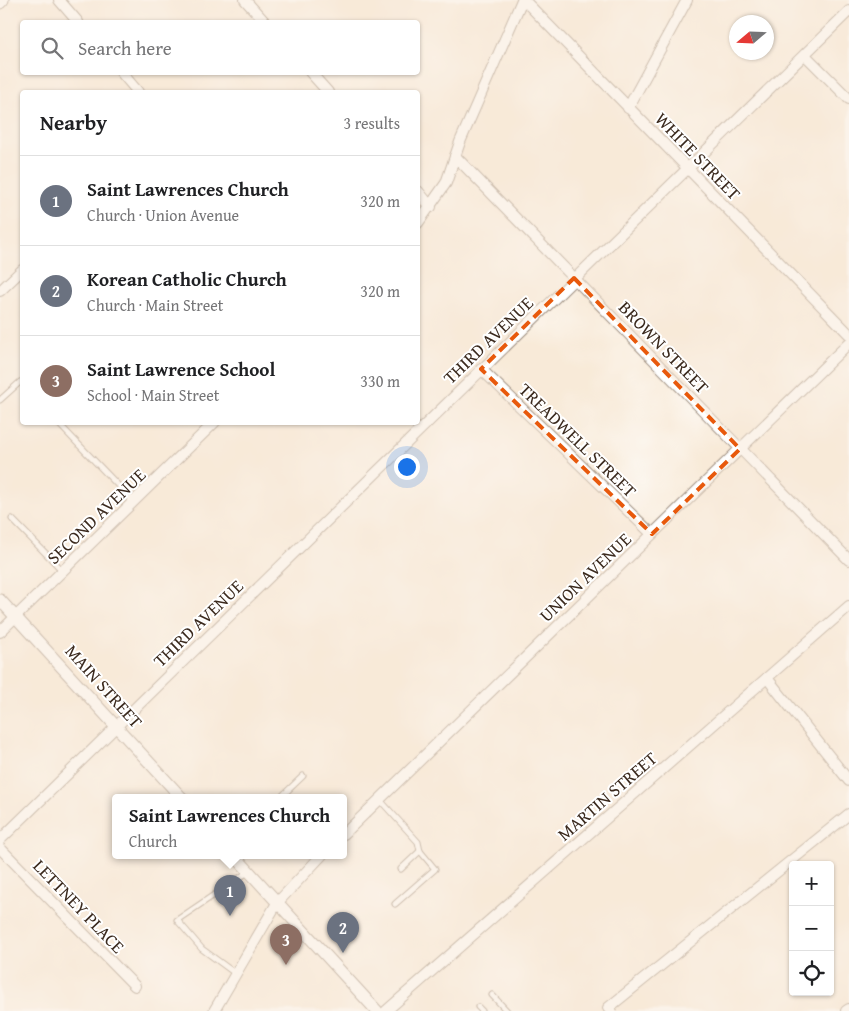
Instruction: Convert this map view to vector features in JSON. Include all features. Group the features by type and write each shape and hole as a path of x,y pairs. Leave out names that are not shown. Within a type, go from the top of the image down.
{"street":[{"path":"0,3 3,0"},
{"path":"59,0 76,20"},
{"path":"245,0 263,20"},
{"path":"420,221 446,183 455,156 523,0"},
{"name":"WHITE STREET","path":"523,0 849,334"},
{"path":"628,108 687,0"},
{"name":"THIRD AVENUE","path":"0,840 849,11"},
{"path":"805,55 849,99"},
{"path":"124,75 136,90"},
{"path":"313,75 326,90"},
{"name":"BROWN STREET","path":"455,156 849,560"},
{"path":"420,193 431,207"},
{"path":"0,291 20,272"},
{"name":"UNION AVENUE","path":"347,831 849,343"},
{"name":"TREADWELL STREET","path":"481,369 652,534"},
{"name":"SECOND AVENUE","path":"0,632 212,425"},
{"name":"MAIN STREET","path":"0,600 178,794"},
{"name":"MARTIN STREET","path":"386,1011 849,606"},
{"path":"767,678 849,781"},
{"path":"611,1011 608,1008 849,814"},
{"name":"LETTNEY PLACE","path":"0,848 135,986"},
{"path":"238,859 375,1010"},
{"path":"214,1011 277,903 318,859"}],"lane":[{"path":"0,400 20,385"},
{"path":"60,425 134,502"},
{"path":"12,518 63,571"},
{"path":"285,794 303,776"},
{"path":"380,800 418,842 420,851 435,868 395,904"},
{"path":"401,869 420,851"},
{"path":"236,974 202,949 177,920 248,871"},
{"path":"492,995 507,1011"}],"highlighted area":[{"path":"574,278 740,449 652,534 481,369"}],"place":[{"name":"Saint Lawrences Church","path":"230,916"},
{"name":"Korean Catholic Church","path":"343,953"},
{"name":"Saint Lawrence School","path":"286,965"}]}
